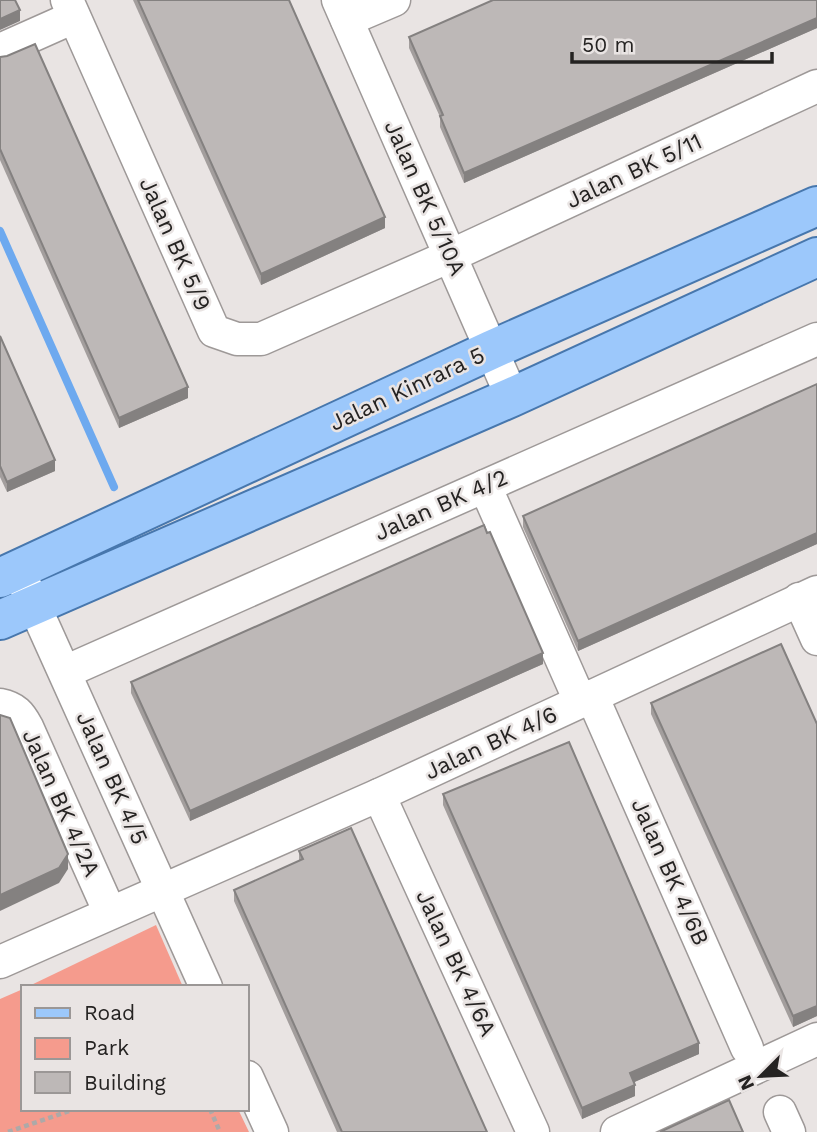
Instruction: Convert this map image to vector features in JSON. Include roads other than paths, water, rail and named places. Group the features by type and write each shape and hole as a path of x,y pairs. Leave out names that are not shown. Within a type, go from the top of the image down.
{"main road":[{"name":"Jalan Kinrara 5","path":"9,574 491,350 817,206"},
{"name":"Jalan Kinrara 5","path":"0,620 512,397 817,257"}],"street":[{"path":"342,10 394,0"},
{"path":"0,50 71,8"},
{"name":"Jalan BK 5/9","path":"71,8 214,331 237,338 261,340 450,256"},
{"name":"Jalan BK 5/10A","path":"342,10 512,397"},
{"name":"Jalan BK 5/11","path":"450,256 817,86"},
{"name":"Jalan BK 4/2","path":"65,672 817,339"},
{"name":"Jalan BK 4/6B","path":"485,486 747,1048"},
{"name":"Jalan BK 4/5","path":"9,574 34,605 205,985"},
{"path":"808,596 817,639"},
{"name":"Jalan BK 4/6","path":"163,890 379,794 808,596"},
{"name":"Jalan BK 4/2A","path":"0,705 11,707 21,715 110,914"},
{"name":"Jalan BK 4/6A","path":"379,794 533,1132"},
{"path":"0,962 163,890"},
{"path":"617,1132 817,1039"},
{"path":"248,1079 272,1132"}],"waterway":[{"path":"0,231 114,487"}]}
